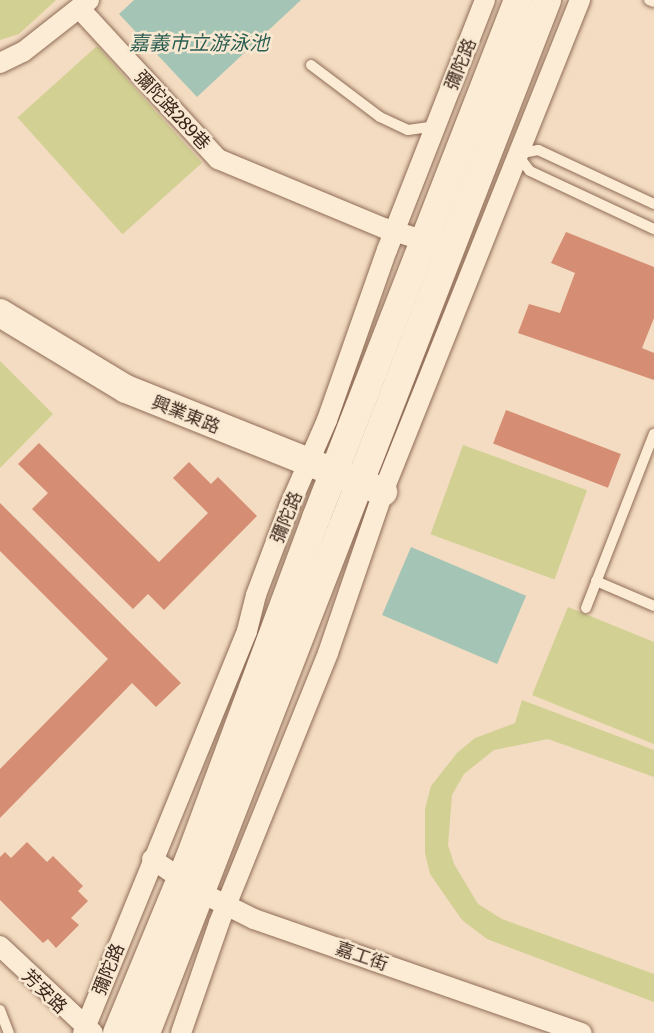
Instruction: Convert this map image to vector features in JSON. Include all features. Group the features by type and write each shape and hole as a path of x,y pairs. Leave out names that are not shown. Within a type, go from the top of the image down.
{"street":[{"name":"彌陀路","path":"146,1033 191,885 266,618 322,468 389,229 435,126 485,0"},
{"name":"彌陀路","path":"322,468 451,249 512,177 492,145 518,0"},
{"name":"彌陀路","path":"180,1033 227,906 332,642 372,488 451,249 548,0"},
{"name":"彌陀路","path":"492,145 580,0"},
{"path":"0,63 23,52 84,4"},
{"name":"彌陀路289巷","path":"84,4 218,159 389,229 451,249"},
{"path":"435,126 492,145"},
{"name":"興業東路","path":"0,313 126,389 372,488"},
{"name":"彌陀路","path":"87,1032 152,859 266,618 372,488"},
{"path":"266,618 332,642"},
{"name":"嘉工街","path":"152,859 227,906 582,1033"},
{"name":"彌陀路","path":"117,1033 191,885"},
{"name":"芳安路","path":"0,946 87,1032"}],"lane":[{"path":"649,0 654,2"},
{"path":"311,65 380,117 408,130 435,126"},
{"path":"492,145 538,150 654,204"},
{"path":"492,145 530,171 654,229"},
{"path":"586,608 654,434"},
{"path":"596,581 654,606"},
{"path":"0,1010 9,1033"}],"shaded area":[{"path":"0,0 56,0 19,34 0,40"},
{"path":"97,46 202,163 123,234 17,118"},
{"path":"0,361 53,414 0,468"},
{"path":"463,445 587,490 555,579 431,534"},
{"path":"568,607 654,642 654,744 532,695"},
{"path":"522,700 654,750 654,777 548,739 494,750 464,774 452,795 448,845 454,864 478,904 502,919 654,974 654,1002 487,939 462,920 430,874 425,853 425,809 431,786 457,753 475,738 515,723"}],"water":[{"name":"嘉義市立游泳池","path":"134,0 301,0 197,97 119,14"},
{"path":"411,547 526,596 497,664 382,615"}],"building":[{"path":"566,232 654,267 654,318 642,348 654,353 654,380 518,333 529,304 560,313 575,273 551,263"},
{"path":"506,410 621,454 608,488 493,444"},
{"path":"39,443 159,562 208,513 173,478 189,462 211,484 218,477 257,516 164,610 148,594 133,609 32,509 48,493 18,464"},
{"path":"0,503 181,683 156,707 132,683 0,818 0,769 108,659 0,551"},
{"path":"27,842 47,862 53,856 83,886 78,891 88,901 71,918 79,925 56,948 48,939 43,943 0,900 0,857 5,852 11,858"}]}
